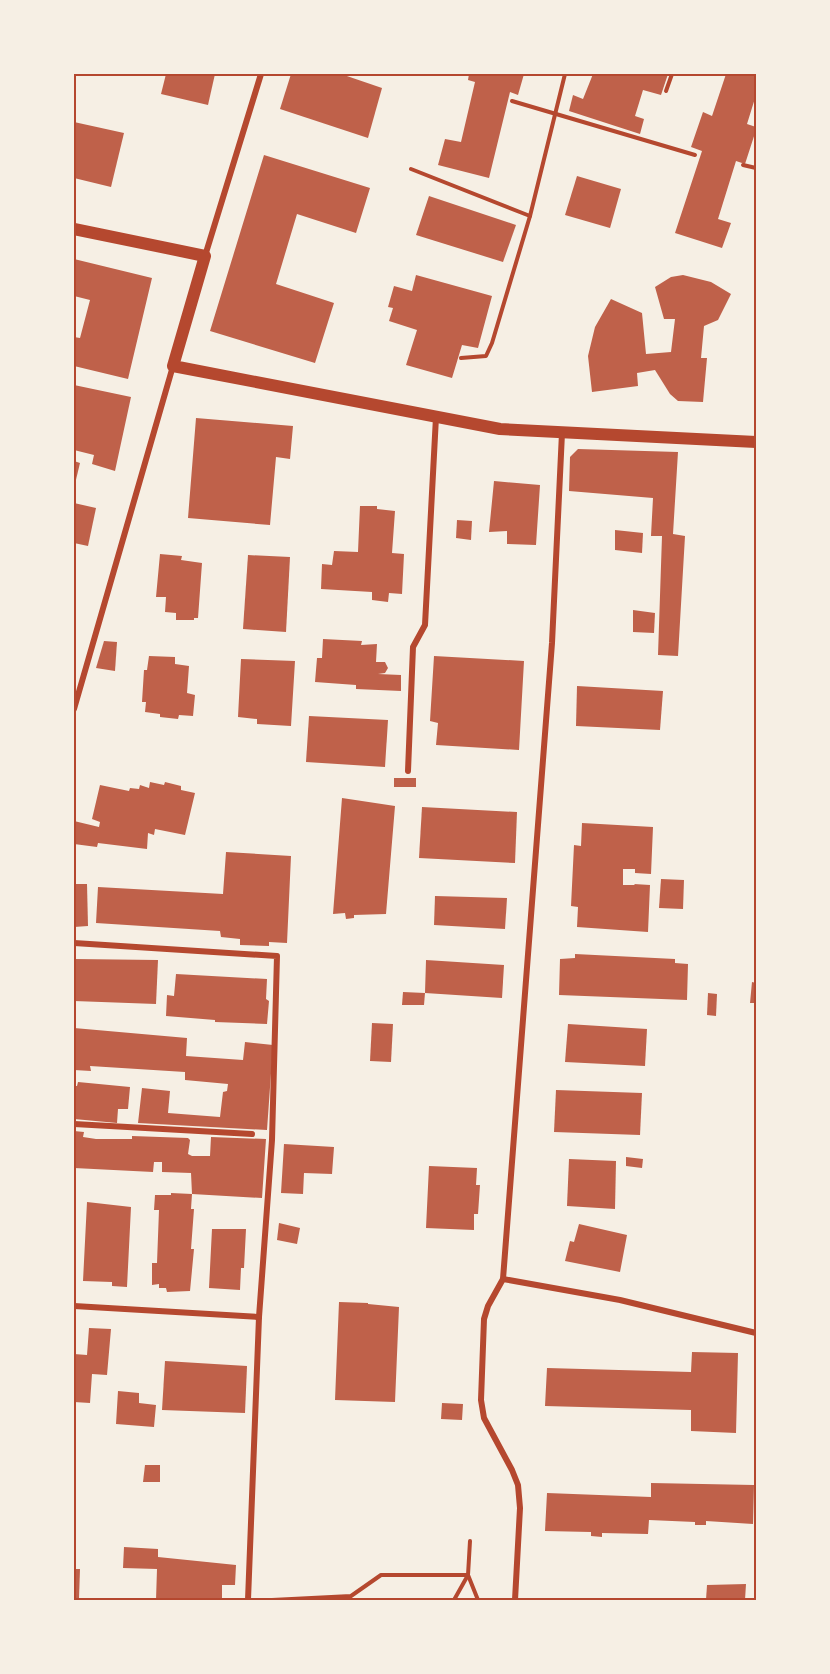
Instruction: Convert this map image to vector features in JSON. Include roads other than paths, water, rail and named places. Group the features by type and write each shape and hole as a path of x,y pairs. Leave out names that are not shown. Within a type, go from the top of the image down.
{"main road":[{"path":"74,230 205,256 173,366 500,429 756,442"}],"street":[{"path":"205,256 261,74"},
{"path":"74,709 173,366"},
{"path":"408,771 413,648 425,625 436,416"},
{"path":"515,1600 520,1508 518,1485 484,1418 481,1400 484,1319 488,1306 504,1279 552,643 562,433"},
{"path":"74,943 277,956 272,1140 259,1317 248,1600"},
{"path":"74,1124 252,1134"},
{"path":"504,1279 620,1300 756,1332"},
{"path":"74,1306 259,1317"}]}
